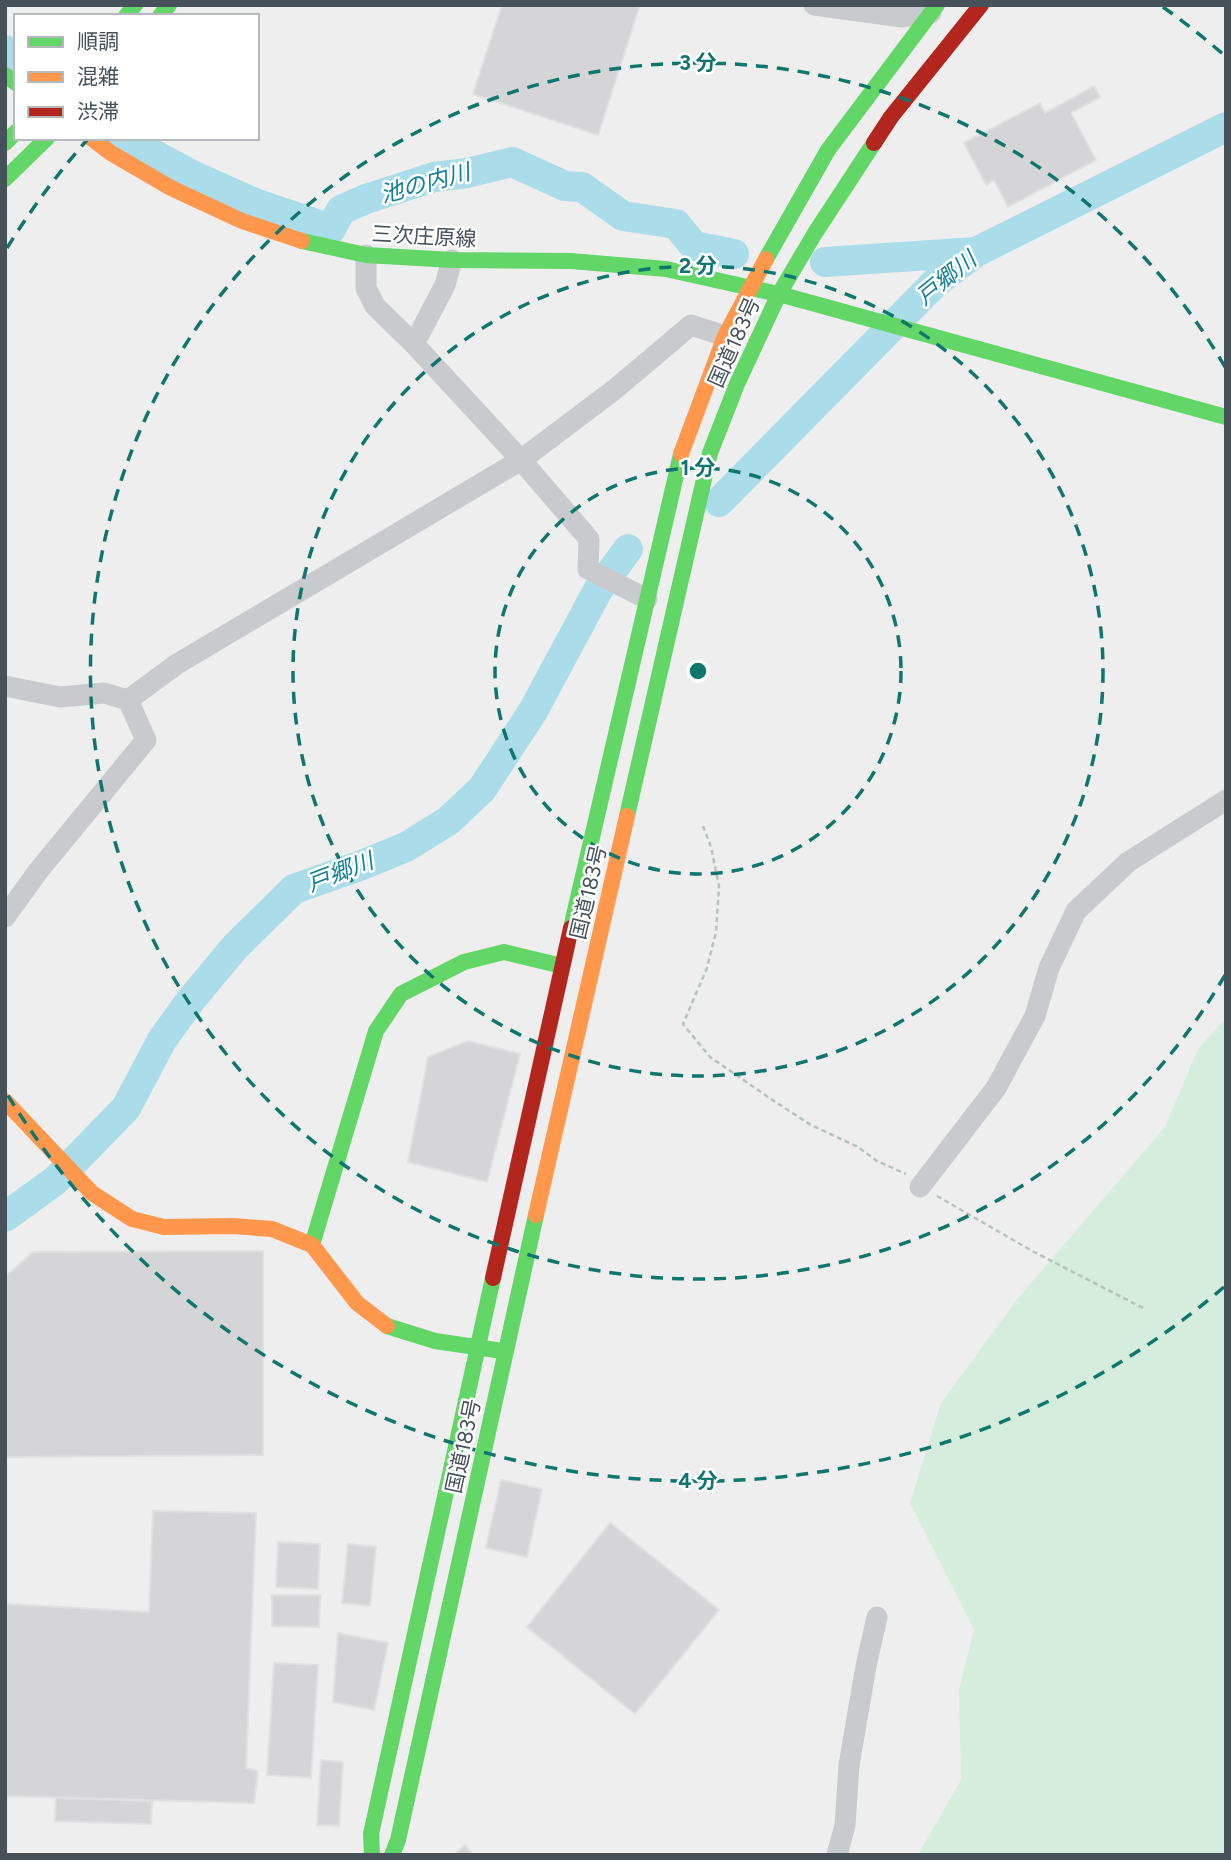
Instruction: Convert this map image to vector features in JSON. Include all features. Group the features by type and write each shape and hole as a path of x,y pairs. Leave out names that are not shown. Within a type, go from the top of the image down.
{"main road":[{"name":"国道183号","path":"392,1855 398,1840 505,1352 710,453 737,384 779,294 815,233 891,117 981,5"},
{"name":"国道183号","path":"372,1855 371,1834 477,1346 681,454 725,336 828,150 934,9"},
{"path":"7,177 45,140"},
{"name":"三次庄原線","path":"94,140 171,188 242,221 366,256 571,261 666,269 779,294 1226,417"},
{"path":"312,1245 376,1031 401,994 464,962 504,952 562,965"},
{"path":"5,1101 92,1193 132,1219 164,1227 233,1226 272,1229 312,1245 357,1303 390,1328 435,1341 505,1352"}],"street":[{"path":"814,5 902,17 964,5"},
{"path":"366,256 366,288 376,306 521,460 589,539 588,569 647,599"},
{"path":"414,344 445,285 452,260"},
{"path":"128,700 177,664 521,460 614,390 691,325 725,336"},
{"path":"5,686 60,697 104,693 128,700 146,740 39,870 5,918"},
{"path":"920,1186 996,1088 1035,1016 1049,968 1076,911 1128,862 1226,800"},
{"path":"837,1855 845,1825 849,1765 877,1617"}],"path":[{"path":"703,826 719,886 716,932 707,968 683,1024 710,1058 811,1125 912,1177 920,1186 1034,1252 1143,1308"}],"green space":[{"path":"1226,1018 1226,1855 918,1855 961,1780 959,1690 974,1630 910,1503 941,1403 1019,1297 1165,1127 1198,1049"}],"building":[{"path":"502,5 640,5 598,135 473,94"},
{"path":"1094,86 1100,97 1071,113 1096,160 1008,207 994,180 986,185 964,143 1040,103 1045,113"},
{"path":"468,1041 520,1054 487,1182 408,1162 428,1057"},
{"path":"263,1251 263,1455 5,1457 5,1277 33,1252"},
{"path":"501,1480 542,1489 527,1557 486,1548"},
{"path":"153,1511 256,1513 246,1768 258,1771 254,1803 5,1796 5,1604 149,1612"},
{"path":"610,1523 719,1610 635,1714 527,1627"},
{"path":"278,1542 320,1544 318,1589 276,1587"},
{"path":"348,1544 376,1547 370,1606 342,1603"},
{"path":"272,1595 320,1595 319,1627 272,1626"},
{"path":"338,1633 388,1643 374,1710 333,1702"},
{"path":"274,1663 318,1665 311,1778 267,1775"},
{"path":"321,1760 343,1762 339,1826 317,1825"},
{"path":"56,1798 152,1801 151,1824 55,1821"},
{"path":"465,1845 473,1855 454,1855"}],"waterway":[{"name":"池の内川","path":"5,50 14,57"},
{"name":"戸郷川","path":"719,502 935,283 976,252 1226,127"},
{"name":"池の内川","path":"127,140 192,175 257,204 331,229 341,210 366,199 434,177 467,173 512,162 565,186 582,187 623,216 676,224 694,246 734,254"},
{"name":"池の内川","path":"825,262 976,252"},
{"name":"戸郷川","path":"5,1217 56,1180 126,1108 162,1040 190,1001 235,947 294,889 406,847 448,821 482,789 533,711 598,590 628,549"}],"traffic: fast":[{"path":"128,14 135,5"},
{"path":"162,14 169,5"},
{"path":"766,259 828,150 937,5"},
{"path":"5,75 14,82"},
{"path":"5,143 14,134"},
{"path":"5,179 45,140"},
{"path":"627,816 710,453 737,384 779,294 874,143"},
{"path":"302,241 366,255 452,260 571,261 666,269 774,293"},
{"path":"779,294 1226,417"},
{"path":"571,928 681,454"},
{"path":"312,1245 376,1031 401,994 464,962 504,952 562,966"},
{"path":"392,1855 398,1840 536,1215"},
{"path":"372,1855 371,1834 493,1278"},
{"path":"387,1326 435,1341 496,1350"}],"traffic: slow":[{"path":"94,140 171,188 242,221 302,241"},
{"path":"681,454 725,336 766,259"},
{"path":"536,1215 627,816"},
{"path":"5,1101 92,1193 132,1219 164,1227 233,1226 272,1229 312,1245 357,1303 387,1326"}],"traffic: jam":[{"path":"874,143 891,117 981,5"},
{"path":"493,1278 571,928"}]}
